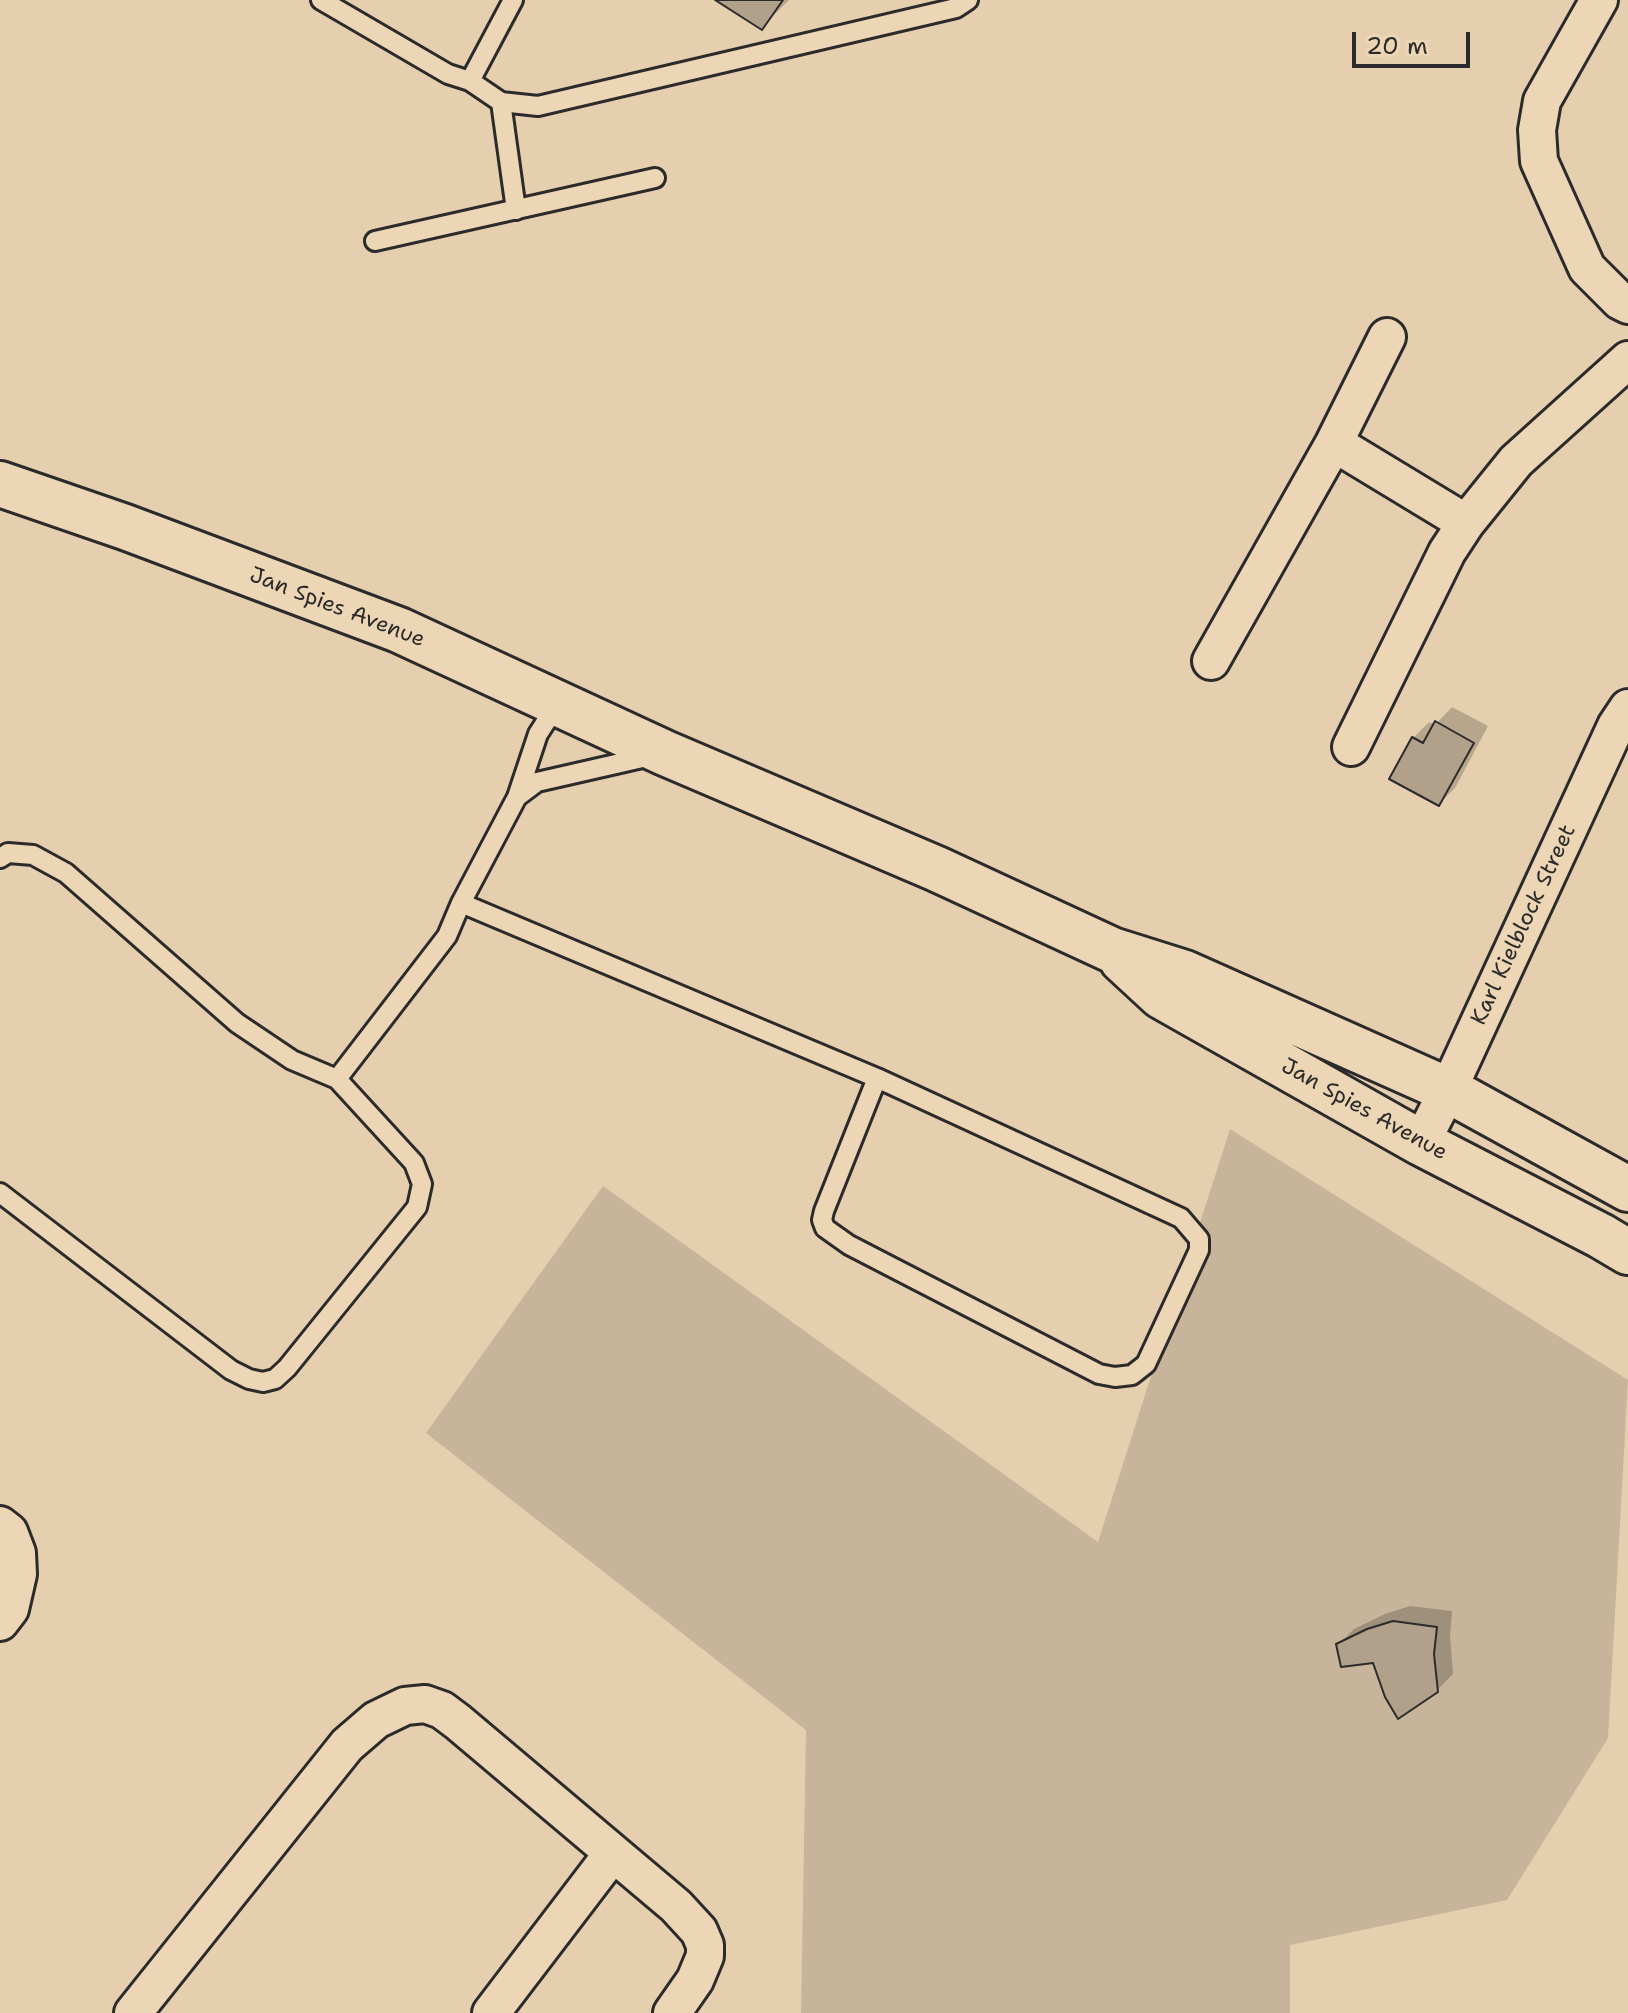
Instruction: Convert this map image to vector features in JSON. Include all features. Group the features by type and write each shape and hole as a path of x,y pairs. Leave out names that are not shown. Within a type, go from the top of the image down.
{"street":[{"path":"1599,0 1542,101 1537,130 1539,161 1587,268 1628,305"},
{"path":"1211,661 1334,443 1387,337"},
{"path":"1351,747 1447,552 1466,523 1516,461 1628,360"},
{"path":"1334,443 1466,523"},
{"name":"Jan Spies Avenue","path":"0,484 125,527 399,630 665,753 937,869 1112,950 1185,973 1448,1090 1628,1189"},
{"name":"Karl Kielblock Street","path":"1421,1143 1616,726 1628,708"},
{"name":"Jan Spies Avenue","path":"1112,950 1161,996 1421,1143 1628,1252"},
{"path":"0,1525 9,1532 13,1542 18,1574 10,1609 0,1622"},
{"path":"133,2013 347,1745 376,1720 405,1706 425,1704 442,1710 676,1906 699,1931 705,1945 705,1956 695,1980 672,2013"},
{"path":"491,2013 613,1853"}],"lane":[{"path":"321,0 448,74 470,81 501,102 538,106 956,8 968,0"},
{"path":"470,81 513,0"},
{"path":"501,102 516,210"},
{"path":"375,241 655,178"},
{"path":"337,1079 447,936 517,797 538,734 558,703"},
{"path":"517,797 537,782 665,753"},
{"path":"0,858 8,853 33,855 66,873 237,1023 292,1060 337,1079 414,1163 422,1184 421,1197 407,1219 287,1368 275,1379 263,1382 231,1370 0,1193"},
{"path":"461,903 877,1078 1181,1218 1199,1239 1199,1250 1146,1364 1132,1375 1115,1377 1099,1374 849,1245 825,1228 822,1220 824,1211 877,1078"}],"shaded area":[{"path":"1230,1129 1628,1380 1608,1738 1507,1900 1290,1945 1290,2013 801,2013 806,1730 426,1433 603,1186 1098,1542"}],"building":[{"path":"715,0 783,0 762,30"},
{"path":"1435,721 1474,743 1439,806 1389,779 1412,737 1423,743"},
{"path":"1393,1621 1437,1627 1434,1654 1438,1692 1398,1719 1385,1697 1373,1663 1341,1667 1336,1644"}]}
